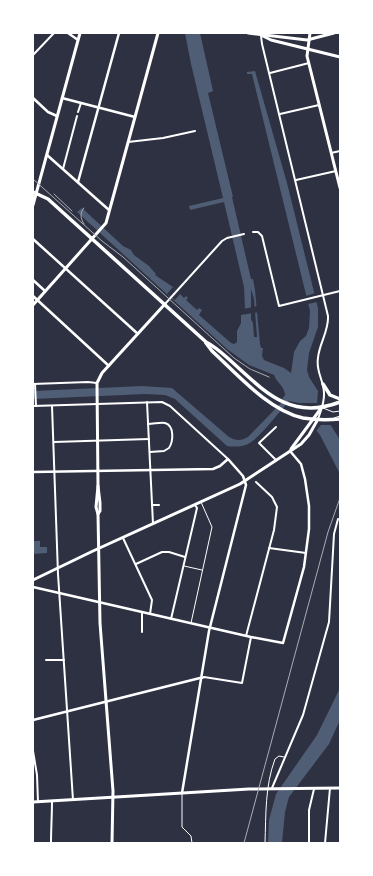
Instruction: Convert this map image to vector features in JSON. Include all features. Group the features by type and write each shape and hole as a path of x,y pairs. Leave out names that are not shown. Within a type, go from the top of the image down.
{"main road":[{"path":"33,205 34,194 45,163 46,154 80,33"},
{"path":"33,305 106,223 158,33"},
{"path":"248,33 340,57"},
{"path":"310,33 307,54 340,188"},
{"path":"261,36 309,40 334,33"},
{"path":"34,194 48,199 206,342 218,349 265,392 286,404 301,407 321,408 340,401"},
{"path":"112,843 114,797 106,701 100,602 98,514 96,507 98,486 97,384 100,376 165,304"},
{"path":"206,342 212,351 263,397 281,410 307,419 329,419 340,417"},
{"path":"323,384 330,396 340,401"},
{"path":"290,451 321,408"},
{"path":"33,580 245,481 301,444 314,428 318,419"},
{"path":"33,802 182,792 272,788 340,788"}],"street":[{"path":"33,55 54,33"},
{"path":"68,33 78,40"},
{"path":"78,182 119,33"},
{"path":"285,37 286,33"},
{"path":"261,36 328,320 318,354 317,364 324,393 318,419"},
{"path":"270,73 309,63"},
{"path":"33,98 48,112 57,116"},
{"path":"62,98 135,117"},
{"path":"78,112 81,103"},
{"path":"280,114 319,105"},
{"path":"63,169 77,116"},
{"path":"128,142 163,138 195,131"},
{"path":"331,153 340,151"},
{"path":"46,154 109,210"},
{"path":"296,180 336,171"},
{"path":"253,232 258,232 262,237 279,306 340,291"},
{"path":"165,304 220,243 229,238 243,234"},
{"path":"33,239 138,334"},
{"path":"33,280 45,291"},
{"path":"33,296 109,366"},
{"path":"97,384 88,382 34,384 34,406 162,402 170,406 228,459 243,476 246,485 210,628 200,678 182,792"},
{"path":"148,402 153,524"},
{"path":"52,406 59,593 73,800"},
{"path":"148,424 165,423 169,426 172,432 172,444 169,448 164,451 150,452"},
{"path":"276,427 259,443 277,460"},
{"path":"54,442 149,440"},
{"path":"33,587 246,636 280,643 284,642 307,553 309,529 309,506 305,479 300,464 290,451"},
{"path":"33,472 213,469 220,466 228,459"},
{"path":"246,636 274,530 277,507 272,497 256,482"},
{"path":"171,619 197,508 195,504"},
{"path":"152,505 158,505"},
{"path":"272,788 303,716 329,622 334,534 338,519"},
{"path":"123,538 152,600 150,614"},
{"path":"269,548 307,553"},
{"path":"135,564 162,552 169,552 186,557"},
{"path":"142,612 142,632"},
{"path":"33,720 204,677 242,683 251,637"},
{"path":"46,660 64,660"},
{"path":"33,751 37,775 38,802"},
{"path":"309,843 309,810 315,788"},
{"path":"325,843 330,788"},
{"path":"51,843 52,801"}],"lane":[{"path":"321,408 333,412 340,411"},
{"path":"191,623 212,527 200,502"},
{"path":"183,566 202,570"},
{"path":"265,843 267,787 275,759 279,756 286,757"},
{"path":"182,792 182,827 191,836 192,843"}],"water":[{"path":"185,33 200,33 213,91 208,93 251,279 253,279 260,344 261,348 263,348 262,356 264,360 284,368 291,373 294,352 300,341 306,336 309,328 310,311 252,74 247,74 247,72 255,71 287,183 318,308 318,327 309,353 307,370 309,377 318,391 317,403 340,440 340,474 320,435 309,422 299,403 289,401 264,431 253,441 246,445 235,447 227,446 175,399 165,395 146,394 33,399 33,391 142,386 172,388 229,437 238,440 248,437 284,400 282,399 285,392 274,375 249,365 227,349 77,212 82,208 123,246 131,250 134,255 149,266 156,274 155,275 173,287 184,298 186,296 188,298 186,300 197,310 199,308 202,310 199,315 231,343 234,344 237,342 237,331 241,323 241,315 245,309 244,287 224,202 190,210 189,206 223,198","holes":["251,289 254,299 257,337 254,337 253,323 251,319"]},
{"path":"33,541 40,541 40,547 47,547 47,553 33,554"},
{"path":"340,688 340,720 329,744 289,797 285,812 282,843 268,843 269,820 276,794 317,735"}],"pier":[{"path":"173,287 180,294 175,300 167,294"},
{"path":"315,293 317,302 308,304 306,296"},
{"path":"258,306 259,312 254,313 253,309 253,313 241,315 243,309"},
{"path":"299,403 317,403 331,425 321,425 316,431 309,422"}],"tram line":[{"path":"33,179 102,241 123,257 234,358 250,369 269,377"},
{"path":"84,208 81,215 84,224"}],"railway":[{"path":"54,194 72,211"},
{"path":"244,843 328,532 340,498"}]}
